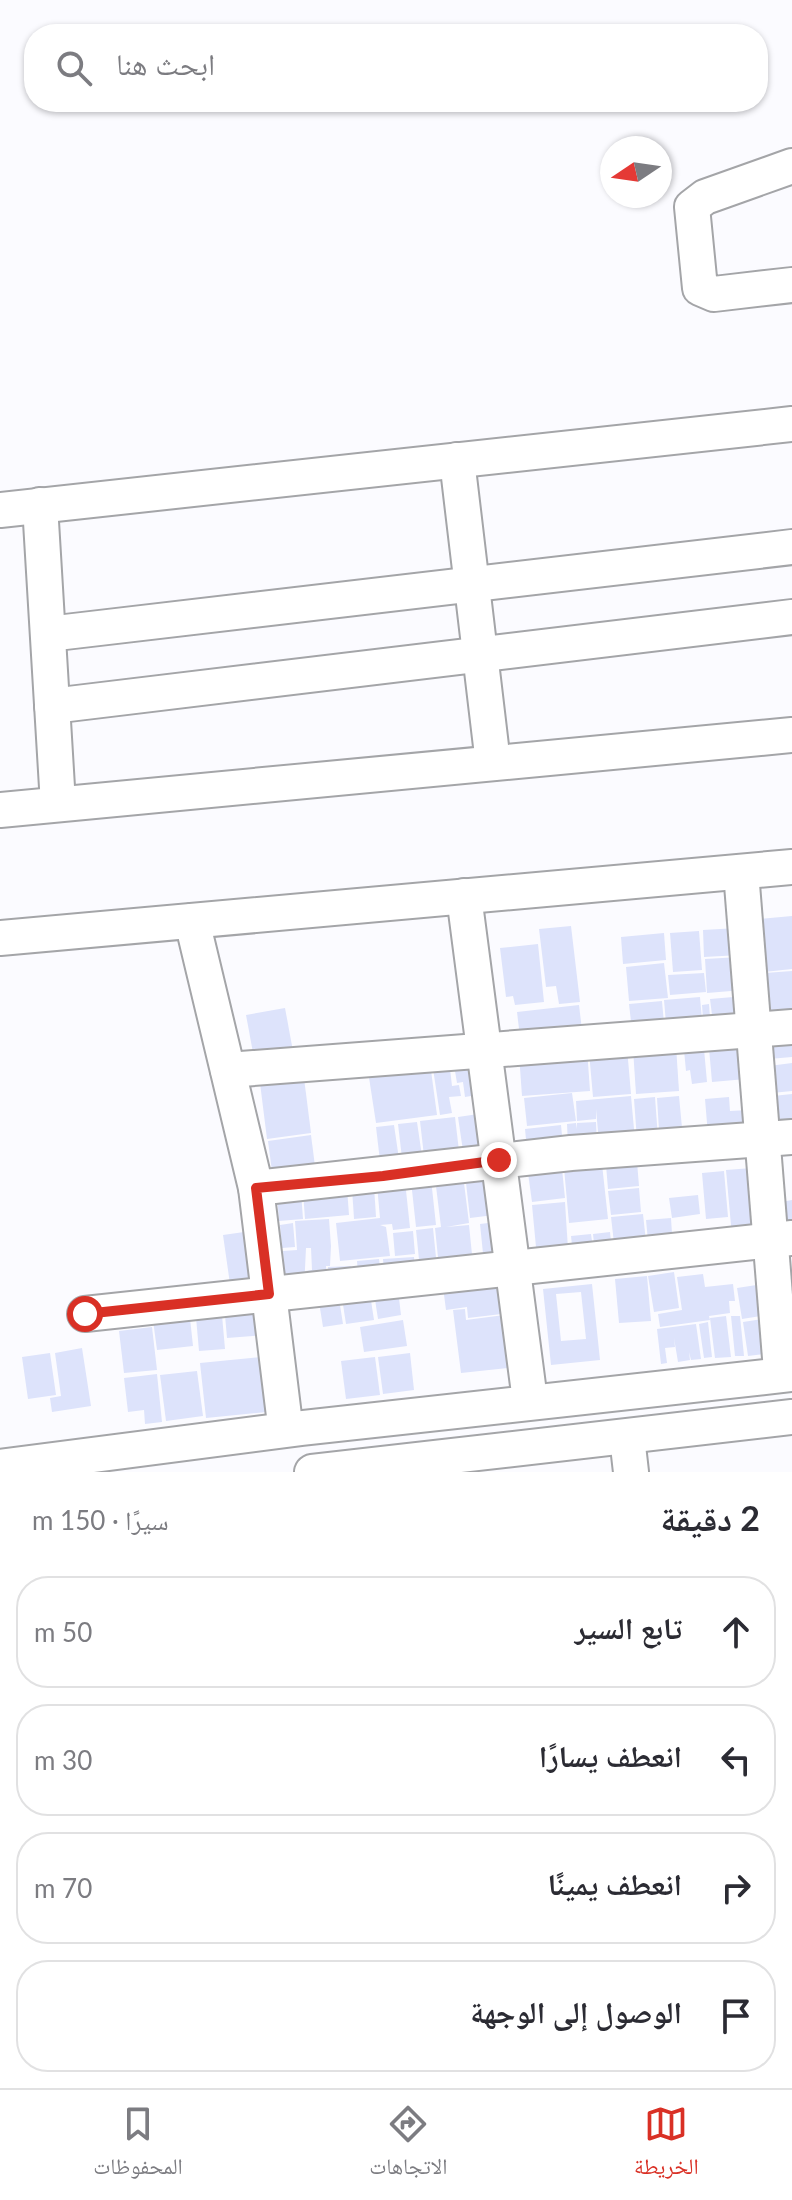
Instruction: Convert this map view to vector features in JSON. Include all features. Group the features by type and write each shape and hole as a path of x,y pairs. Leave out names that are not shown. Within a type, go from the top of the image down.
{"street":[{"path":"792,166 705,197 692,207 700,288 714,294 792,285"},
{"path":"0,510 792,424"},
{"path":"457,460 493,763"},
{"path":"40,505 58,804"},
{"path":"48,634 792,547"},
{"path":"52,706 792,617"},
{"path":"0,810 792,735"},
{"path":"0,938 792,867"},
{"path":"741,872 754,1031 777,1139 788,1363"},
{"path":"464,896 529,1393"},
{"path":"192,921 256,1188 284,1416"},
{"path":"228,1070 792,1027"},
{"path":"256,1188 383,1176 499,1160 777,1139"},
{"path":"85,1314 781,1239"},
{"path":"0,1444 529,1393 788,1363"},
{"path":"0,1467 788,1363"},
{"path":"312,1472 792,1417"},
{"path":"627,1437 631,1472"}],"building":[{"path":"792,916 792,969 764,972 759,919"},
{"path":"571,926 580,1002 559,1004 556,986 546,987 539,929"},
{"path":"738,928 740,955 704,957 703,930"},
{"path":"699,931 702,970 673,972 670,933"},
{"path":"664,933 666,960 623,964 621,937"},
{"path":"538,944 544,1002 515,1005 513,996 506,997 500,948"},
{"path":"740,957 743,990 707,993 705,959"},
{"path":"664,963 668,998 629,1001 626,967"},
{"path":"792,971 792,1013 769,1015 765,973"},
{"path":"704,973 706,992 670,995 668,975"},
{"path":"745,996 747,1011 712,1015 710,999"},
{"path":"700,997 703,1032 667,1035 664,1000"},
{"path":"662,1001 665,1035 633,1039 629,1004"},
{"path":"709,1004 711,1031 704,1032 702,1005"},
{"path":"579,1005 582,1030 520,1037 517,1012"},
{"path":"285,1008 293,1051 254,1058 246,1015"},
{"path":"792,1028 792,1057 769,1059 766,1031"},
{"path":"742,1034 746,1079 712,1082 708,1037"},
{"path":"703,1038 707,1082 692,1084 690,1070 686,1071 683,1040"},
{"path":"676,1046 679,1091 636,1094 633,1049"},
{"path":"627,1048 631,1094 593,1097 589,1052"},
{"path":"587,1049 590,1091 522,1096 519,1054"},
{"path":"484,1055 477,1095 465,1097 463,1082 457,1083 453,1059"},
{"path":"449,1060 452,1086 459,1085 461,1096 449,1097 452,1113 440,1115 432,1062"},
{"path":"430,1063 437,1115 376,1123 368,1071"},
{"path":"792,1063 792,1091 772,1093 769,1066"},
{"path":"304,1078 311,1133 267,1139 260,1083"},
{"path":"572,1093 576,1121 527,1126 524,1098"},
{"path":"792,1094 792,1126 776,1128 773,1096"},
{"path":"631,1096 635,1140 599,1143 596,1109 596,1119 577,1121 576,1101"},
{"path":"679,1096 682,1128 659,1130 657,1098"},
{"path":"655,1097 658,1138 637,1140 634,1099"},
{"path":"729,1097 730,1111 749,1110 750,1132 708,1135 705,1099"},
{"path":"492,1112 496,1146 463,1151 458,1117"},
{"path":"455,1117 459,1151 424,1156 420,1121"},
{"path":"417,1122 422,1156 402,1158 398,1124"},
{"path":"596,1122 597,1144 568,1146 567,1124 576,1123 577,1129 577,1123"},
{"path":"394,1125 399,1159 380,1161 376,1127"},
{"path":"561,1125 563,1146 527,1150 525,1129"},
{"path":"311,1135 316,1174 273,1179 268,1141"},
{"path":"637,1162 639,1186 608,1189 606,1165"},
{"path":"602,1164 608,1219 569,1223 564,1168"},
{"path":"752,1168 758,1245 733,1247 726,1170"},
{"path":"562,1169 565,1198 532,1202 528,1173"},
{"path":"497,1171 502,1214 470,1218 465,1174"},
{"path":"724,1171 728,1217 706,1219 702,1173"},
{"path":"463,1175 469,1223 446,1227 469,1225 474,1274 440,1277 435,1228 441,1227 435,1178"},
{"path":"431,1179 436,1225 416,1227 411,1181"},
{"path":"405,1181 410,1228 393,1230 392,1224 380,1225 386,1227 390,1256 340,1261 336,1223 380,1218 377,1185"},
{"path":"374,1186 376,1217 354,1219 352,1188"},
{"path":"347,1188 349,1215 305,1219 303,1192"},
{"path":"639,1188 641,1212 611,1215 608,1191"},
{"path":"301,1192 303,1219 279,1221 277,1194"},
{"path":"698,1195 700,1214 672,1218 669,1198"},
{"path":"792,1200 792,1235 785,1236 781,1202"},
{"path":"565,1202 569,1265 538,1268 532,1205"},
{"path":"643,1214 647,1251 616,1260 611,1217"},
{"path":"671,1218 673,1249 649,1251 646,1220"},
{"path":"329,1219 331,1246 330,1266 326,1266 327,1286 306,1287 305,1271 312,1270 311,1248 306,1248 304,1289 286,1290 283,1251 297,1250 295,1221"},
{"path":"504,1221 509,1270 485,1273 480,1224"},
{"path":"293,1223 295,1247 282,1248 280,1225"},
{"path":"433,1228 438,1277 421,1279 416,1230"},
{"path":"251,1231 259,1287 231,1291 223,1235"},
{"path":"413,1231 415,1254 395,1256 393,1233"},
{"path":"610,1232 613,1260 596,1262 593,1234"},
{"path":"591,1234 595,1262 574,1264 571,1236"},
{"path":"414,1257 416,1281 385,1283 383,1259"},
{"path":"379,1259 382,1284 359,1286 357,1261"},
{"path":"351,1266 352,1284 329,1285 328,1267"},
{"path":"674,1272 679,1308 654,1312 648,1276"},
{"path":"703,1274 705,1287 733,1284 735,1301 729,1301 730,1313 709,1316 710,1320 660,1327 658,1314 682,1310 677,1277"},
{"path":"647,1276 651,1321 619,1323 615,1279"},
{"path":"508,1279 511,1313 468,1318 467,1307 446,1310 443,1287"},
{"path":"592,1284 600,1360 551,1365 543,1289","holes":["581,1292 586,1339 561,1341 556,1294"]},
{"path":"763,1284 767,1315 742,1319 737,1288"},
{"path":"398,1290 401,1315 378,1319 374,1293"},
{"path":"370,1294 374,1320 346,1324 342,1298"},
{"path":"339,1299 343,1324 323,1327 319,1302"},
{"path":"263,1301 265,1335 227,1338 224,1304"},
{"path":"221,1304 225,1349 199,1351 195,1306"},
{"path":"189,1309 193,1346 157,1350 152,1313"},
{"path":"465,1309 466,1320 512,1314 517,1367 461,1373 453,1310"},
{"path":"726,1316 731,1357 715,1358 710,1318"},
{"path":"731,1316 740,1316 744,1356 735,1356"},
{"path":"768,1318 773,1353 748,1356 743,1322"},
{"path":"403,1320 407,1346 364,1352 360,1327"},
{"path":"708,1322 712,1357 704,1358 699,1324"},
{"path":"696,1324 701,1359 691,1360 689,1352 690,1360 678,1362 674,1338 675,1347 665,1348 667,1363 661,1364 657,1329"},
{"path":"152,1327 157,1370 124,1373 119,1331"},
{"path":"82,1348 91,1406 52,1412 50,1398 61,1396 55,1353"},
{"path":"50,1353 56,1395 28,1399 22,1357"},
{"path":"410,1353 414,1390 383,1394 378,1357"},
{"path":"271,1356 277,1411 206,1418 200,1363"},
{"path":"375,1357 380,1395 346,1399 341,1361"},
{"path":"197,1371 203,1416 166,1421 160,1375"},
{"path":"157,1374 162,1422 145,1424 144,1410 128,1412 124,1378"}],"route":[{"path":"85,1314 269,1294 258,1230 256,1188 383,1176 499,1160"}]}
